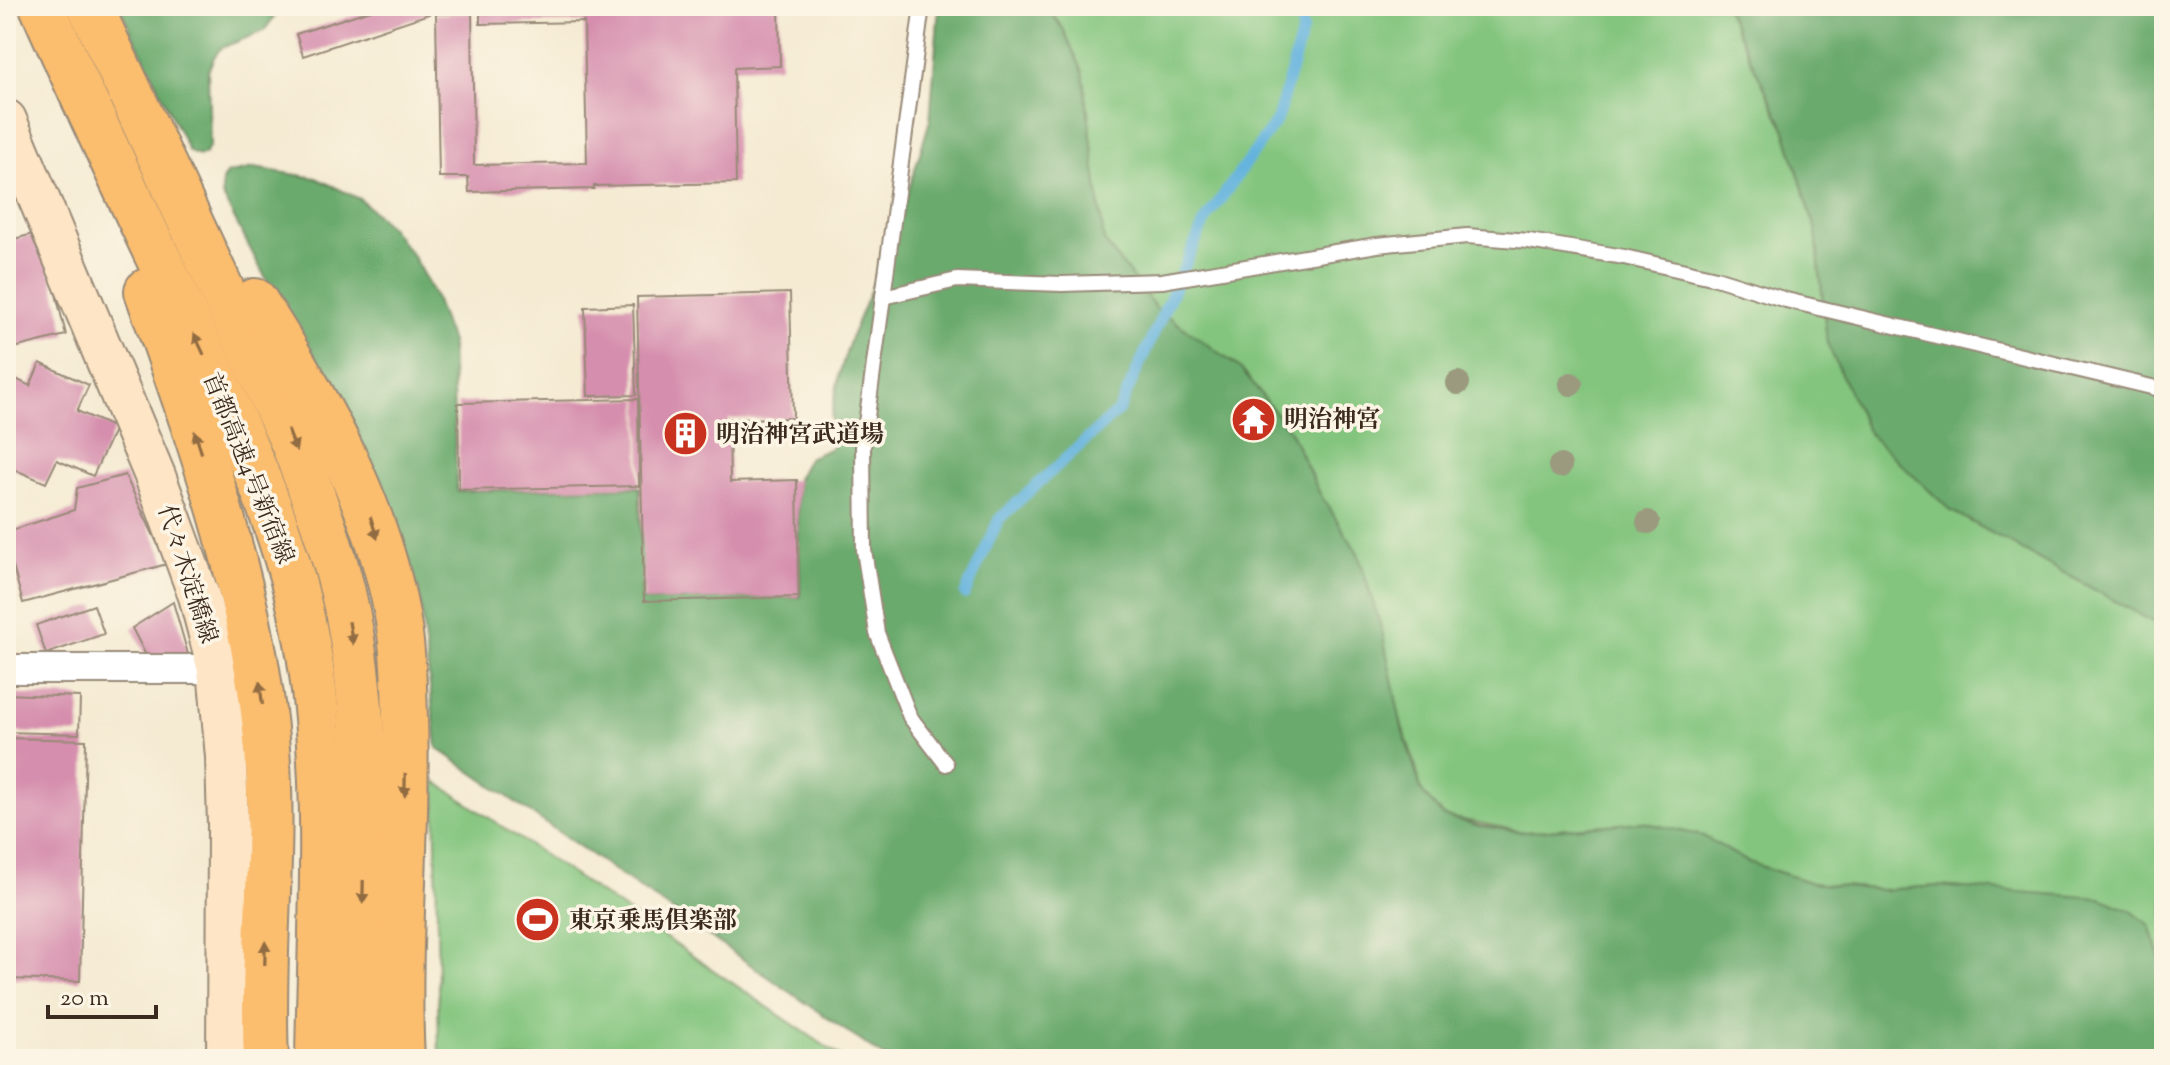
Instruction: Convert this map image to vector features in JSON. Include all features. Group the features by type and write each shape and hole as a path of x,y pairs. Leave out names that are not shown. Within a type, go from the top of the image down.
{"highway":[{"name":"首都高速4号新宿線","path":"42,6 223,395 274,518 294,580 316,702 321,842 318,1059"},
{"name":"首都高速4号新宿線","path":"90,6 269,388 316,504 338,572 352,637 360,700 364,828 361,1059"},
{"path":"66,60 219,505 238,566 251,629 267,751 266,1059"},
{"path":"151,137 277,334 344,456 369,514 388,571 399,629 405,736 402,1059"}],"street":[{"name":"代々木淀橋線","path":"6,120 155,476 199,596 218,669 228,825 227,1059"},
{"path":"6,669 218,669"}],"lane":[{"path":"922,6 863,446 864,550 877,633 910,717 946,764"},
{"path":"883,297 957,280 1062,284 1162,281 1377,245 1467,236 1529,241 1624,257 1716,278 1786,300 2164,390"}],"green space":[{"path":"119,6 282,6 264,31 221,48 214,57 208,71 210,145 205,154 200,156 189,152"},
{"path":"939,6 1046,6 1063,29 1083,72 1104,241 1156,308 1240,368 1290,431 1320,494 1358,553 1382,631 1402,728 1422,792 1443,816 1480,826 1525,832 1642,822 1703,836 1748,862 1812,883 1882,890 1938,886 2100,898 2131,911 2150,925 2164,971 2164,1059 887,1059 437,748 419,591 386,497 350,414 276,298 222,195 222,181 226,174 254,168 316,178 360,199 389,226 413,256 433,293 451,342 457,491 640,487 642,601 800,597 797,479 808,458 832,448 835,432 831,418 839,375 852,334 898,225 930,120"},
{"path":"1046,6 1725,6 1785,130 1816,231 1827,343 1950,510 2164,628 2164,971 2150,925 1938,886 1882,890 1812,883 1748,862 1703,836 1643,822 1525,832 1443,816 1422,793 1414,760 1320,494 1290,431 1240,368 1156,308 1103,241 1083,72 1063,29"},
{"path":"1725,6 2164,6 2164,628 1950,510 1868,433 1827,343 1816,231 1785,130"},
{"name":"東京乗馬倶楽部","path":"435,781 844,1059 439,1059"}],"building":[{"path":"383,6 426,6 429,14 303,56 296,34"},
{"path":"480,6 779,6 780,66 734,68 736,183 469,192 468,177 439,177 436,14 472,13 474,165 587,163 584,22 480,24"},
{"path":"41,232 66,335 6,350 6,241"},
{"name":"明治神宮武道場","path":"790,293 793,418 729,419 730,482 797,480 799,597 644,601 637,297"},
{"path":"633,305 636,395 588,396 585,307"},
{"path":"40,363 89,385 77,411 115,428 93,476 57,460 46,483 6,466 6,426 11,415 6,413 6,374 30,386"},
{"path":"638,399 639,486 459,490 458,403"},
{"path":"125,475 167,564 23,603 6,532 74,510 77,488"},
{"path":"173,602 188,654 151,665 132,628"},
{"path":"94,605 104,634 46,654 36,625"},
{"path":"6,694 80,697 79,734 6,732"},
{"path":"6,738 86,740 80,981 6,979"}],"waterway":[{"path":"965,594 999,519 1119,410 1205,221 1277,120 1303,29 1297,6"}],"place":[{"name":"明治神宮","path":"1253,419"},
{"name":"明治神宮武道場","path":"685,434"},
{"name":"東京乗馬倶楽部","path":"538,920"}]}
